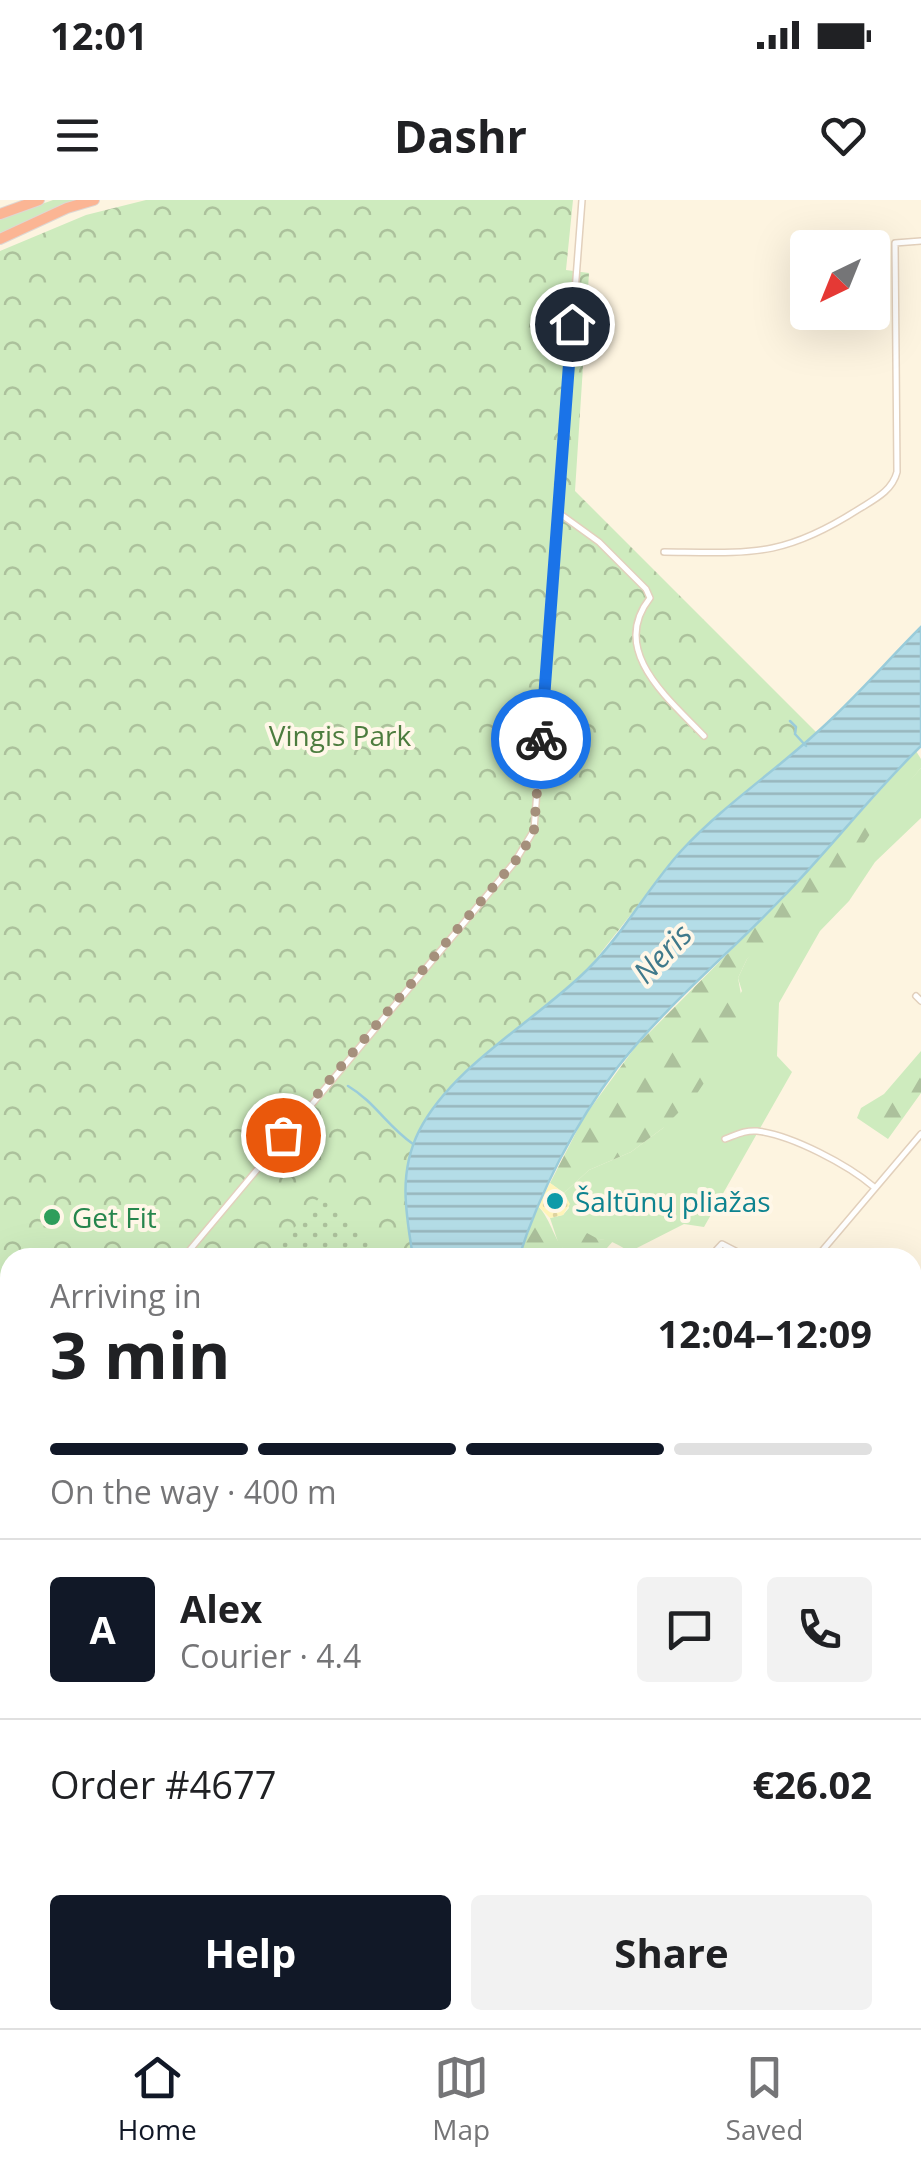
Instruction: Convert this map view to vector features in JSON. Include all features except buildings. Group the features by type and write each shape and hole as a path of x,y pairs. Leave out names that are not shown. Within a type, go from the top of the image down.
{"highway":[{"path":"0,214 39,200"},
{"path":"0,239 94,200"}],"street":[{"path":"191,1248 529,841 536,810 582,200"},
{"path":"664,552 752,552 789,546 849,516 891,486 898,466 895,243 921,241"},
{"path":"558,512 598,542 646,589 650,598 638,620 635,636 645,670 704,736"},
{"path":"726,1139 745,1131 774,1135 841,1165 874,1187"},
{"path":"824,1248 921,1134"}],"green space":[{"path":"53,200 81,200 0,233 0,219"},
{"name":"Vingis Park","path":"146,200 573,200 566,270 589,273 575,491 817,733 708,824 680,852 588,969 425,1121 408,1171 412,1248 0,1248 0,251 86,215"},
{"path":"916,751 921,768 891,803 829,895 747,959 738,978 742,1000 730,1034 718,1062 696,1095 663,1128 631,1152 589,1170 564,1193 550,1183 584,1117 636,1046 782,899"},
{"path":"921,768 921,818 875,862 849,901 820,931 779,1003 777,1056 792,1072 704,1227 684,1224 637,1248 589,1239 562,1248 550,1218 563,1215 569,1208 564,1193 589,1170 631,1152 663,1128 742,991 738,978 747,959"},
{"path":"921,1051 921,1093 888,1139 857,1118 861,1108 884,1094"},
{"path":"593,1183 602,1195 583,1210 574,1197"},
{"path":"320,1197 378,1248 278,1248"},
{"path":"538,1206 564,1248 523,1248"},
{"path":"587,1233 598,1239 614,1240 607,1248 570,1248"}],"sand":[{"name":"Šaltūnų pliažas","path":"550,1183 564,1193 570,1204 563,1215 550,1218 538,1206"}],"water":[{"name":"Neris","path":"921,627 921,746 800,879 676,1002 617,1068 560,1159 522,1248 412,1248 406,1209 408,1162 419,1131 434,1107 474,1064 588,969 682,850 713,819 855,696"}],"waterway":[{"path":"790,721 806,746"},
{"path":"348,1086 413,1144"}],"way so far":[{"path":"283,1135 522,853 534,830 541,739"}],"place":[{"name":"Šaltūnų pliažas","path":"555,1201"},
{"name":"Get Fit","path":"52,1217"}],"route":[{"path":"541,739 572,324"}]}
